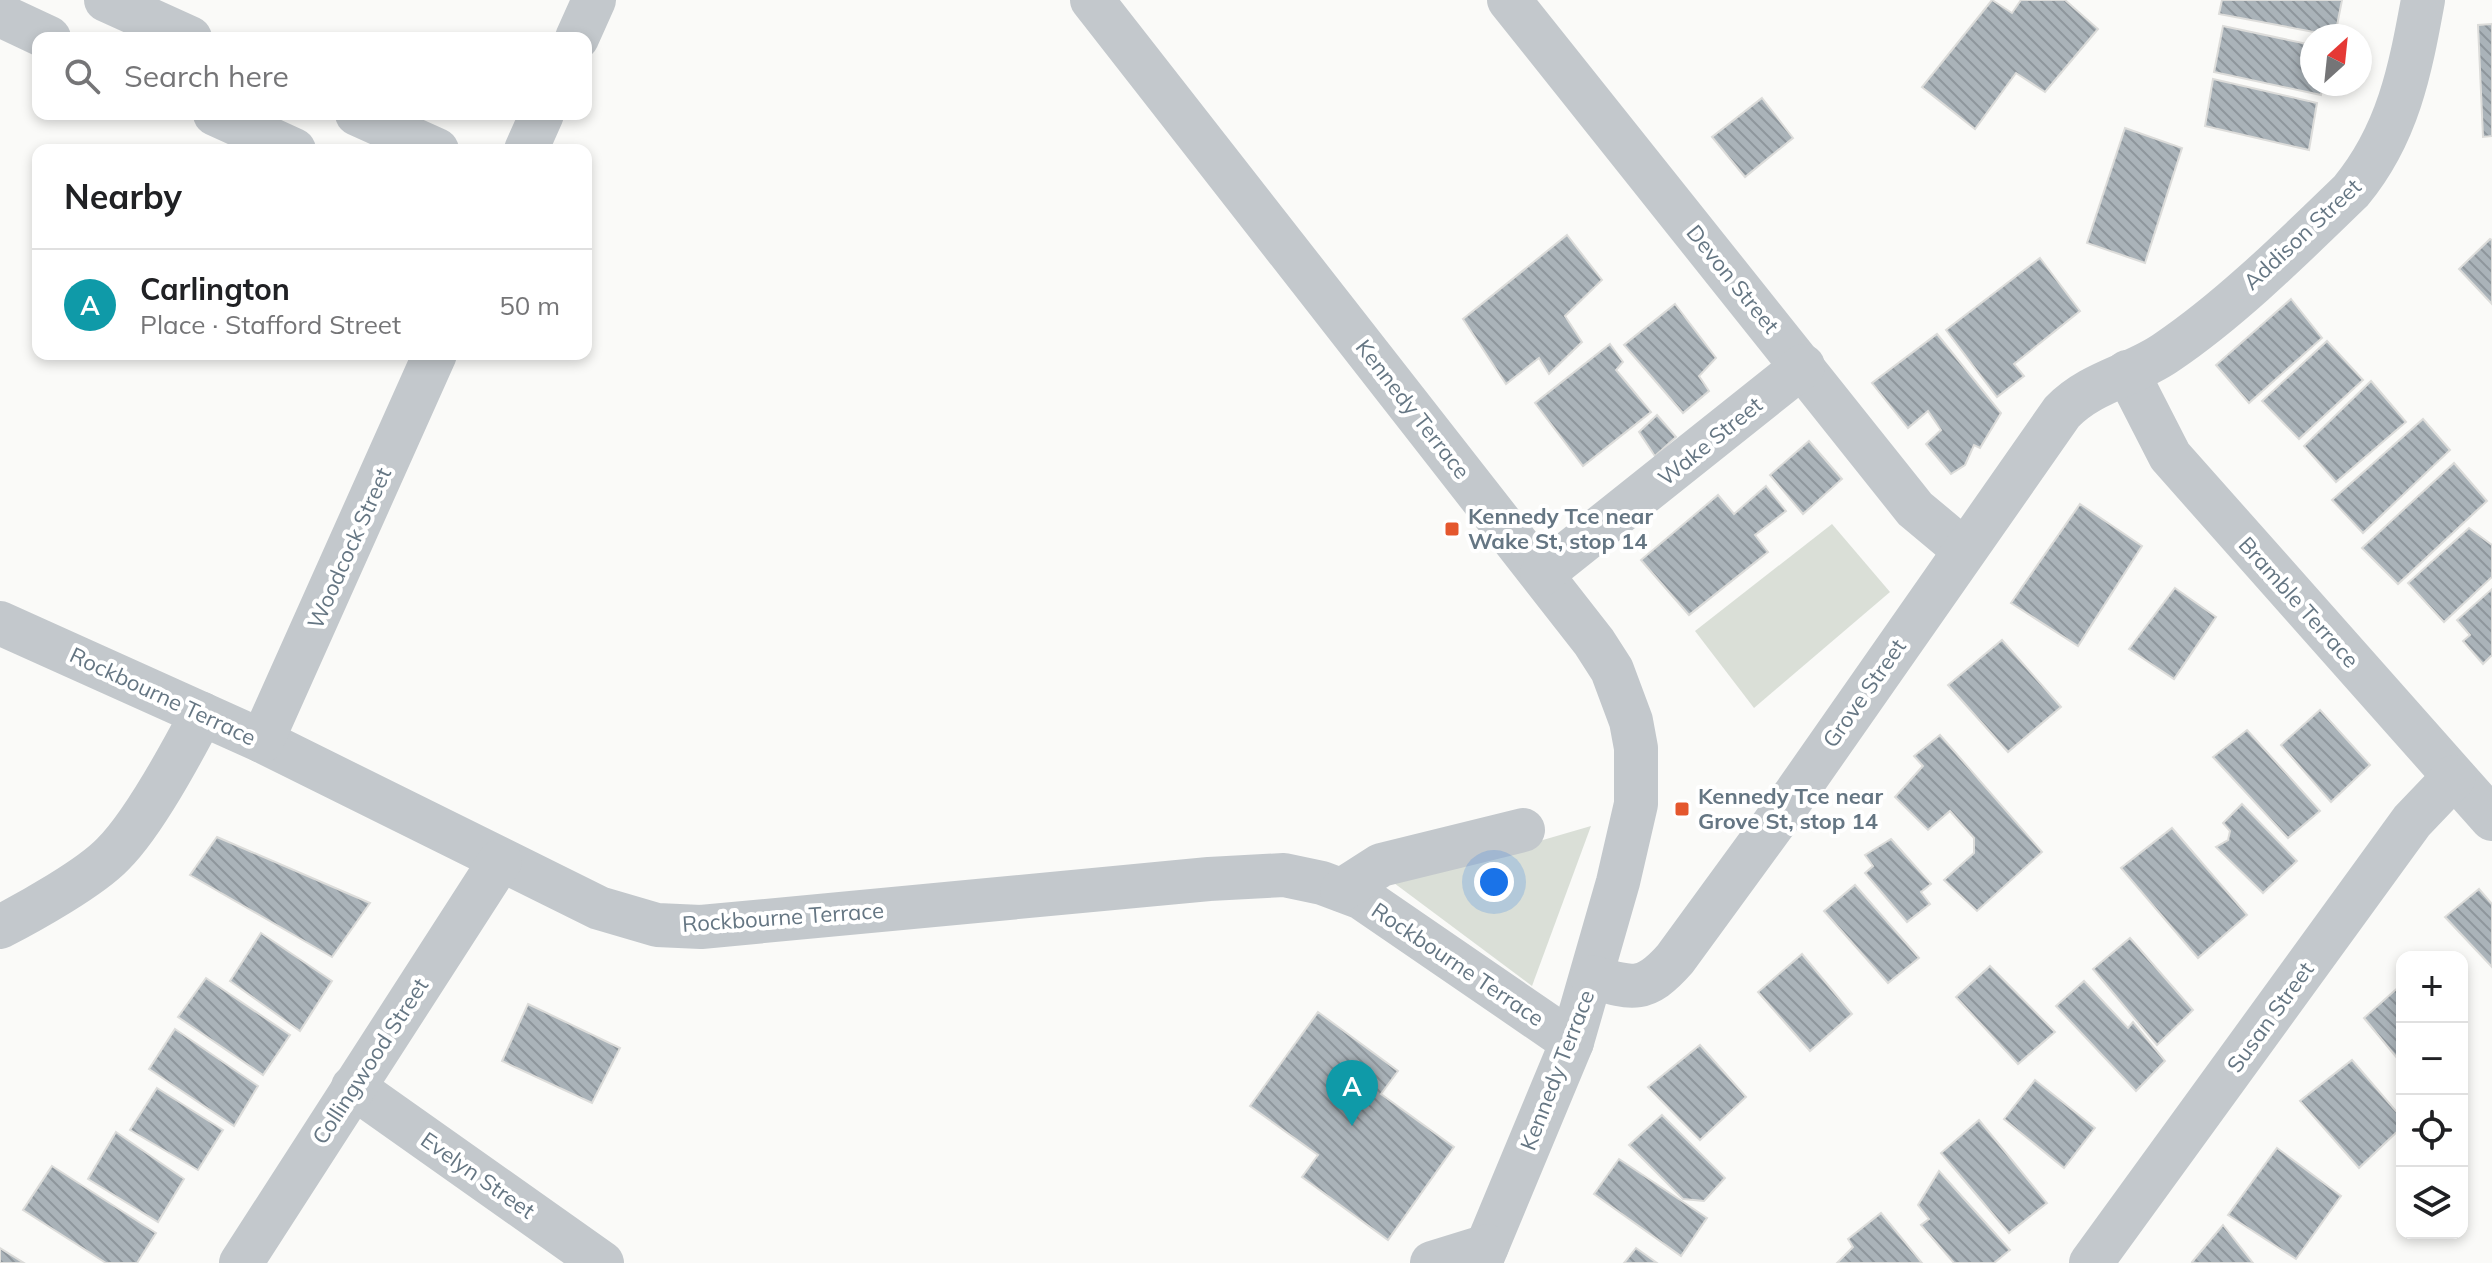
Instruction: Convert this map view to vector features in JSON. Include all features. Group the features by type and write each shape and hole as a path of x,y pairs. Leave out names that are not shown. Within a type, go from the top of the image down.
{"street":[{"path":"106,0 177,32"},
{"path":"580,32 594,0"},
{"name":"Kennedy Terrace","path":"1092,0 1542,574 1612,670 1631,721 1636,748 1634,817 1592,977 1572,1042 1484,1254"},
{"name":"Devon Street","path":"1509,0 1915,509 1964,550"},
{"name":"Addison Street","path":"2127,372 2164,354 2187,338 2310,231 2370,168 2402,102 2423,0"},
{"path":"0,15 36,32"},
{"path":"228,120 281,144"},
{"path":"370,120 424,144"},
{"path":"529,144 539,120"},
{"name":"Woodcock Street","path":"262,741 432,360"},
{"name":"Wake Street","path":"1542,574 1803,366"},
{"name":"Grove Street","path":"1592,977 1620,986 1639,987 1657,978 1675,959 1786,807 2062,412 2092,387 2127,372"},
{"name":"Bramble Terrace","path":"2127,372 2170,456 2492,819"},
{"name":"Rockbourne Terrace","path":"0,623 262,741 599,908 657,925 701,927 1209,879 1284,875 1362,898 1572,1042"},
{"path":"0,927 34,909 113,854 150,802 202,714"},
{"name":"Susan Street","path":"2091,1263 2412,821 2454,777"},
{"name":"Rockbourne Terrace","path":"1342,890 1381,865 1523,830"},
{"name":"Collingwood Street","path":"241,1263 500,861"},
{"name":"Evelyn Street","path":"353,1087 602,1263"},
{"path":"1432,1263 1484,1254"}],"shaded area":[{"path":"1832,524 1890,592 1754,708 1695,631"},
{"path":"1591,826 1532,986 1394,883"}],"building":[{"path":"1992,0 2012,13 2021,0 2065,0 2098,29 2045,92 2016,73 1975,129 1922,87"},
{"path":"2222,0 2342,0 2337,24 2300,24 2300,29 2219,14"},
{"path":"2492,24 2492,136 2483,137 2478,25"},
{"path":"2223,26 2300,42 2300,90 2214,72"},
{"path":"2213,79 2317,103 2309,150 2205,126"},
{"path":"1762,98 1793,138 1745,177 1712,137"},
{"path":"2125,128 2182,148 2145,263 2087,243"},
{"path":"1567,235 1602,280 1565,316 1582,342 1549,374 1539,358 1506,384 1463,319"},
{"path":"2492,240 2492,304 2459,269"},
{"path":"2040,258 2080,311 2014,364 2024,376 1997,397 1946,330"},
{"path":"2291,299 2322,338 2249,403 2216,365"},
{"path":"1675,304 1716,358 1699,376 1709,391 1683,413 1624,345"},
{"path":"1937,334 2001,413 1980,448 1974,445 1965,465 1951,474 1926,444 1941,430 1928,411 1908,428 1872,383"},
{"path":"2327,341 2363,380 2299,439 2262,401"},
{"path":"1610,344 1623,362 1616,370 1651,412 1583,466 1535,403"},
{"path":"2371,381 2406,422 2336,482 2304,446"},
{"path":"1657,415 1676,437 1655,456 1639,432"},
{"path":"2423,419 2450,450 2363,533 2332,500"},
{"path":"1809,441 1842,479 1803,514 1770,475"},
{"path":"2454,463 2487,501 2398,584 2362,548"},
{"path":"1766,486 1786,511 1755,535 1768,552 1689,615 1641,560 1718,495 1734,514"},
{"path":"2080,504 2142,546 2078,646 2011,603"},
{"path":"2469,528 2492,545 2492,577 2444,622 2408,583"},
{"path":"2175,588 2216,617 2174,679 2129,649"},
{"path":"2492,589 2492,655 2483,664 2463,641 2470,635 2457,620"},
{"path":"2002,640 2061,707 2008,752 1948,685"},
{"path":"2320,710 2370,765 2331,802 2281,745"},
{"path":"2247,730 2320,811 2288,838 2213,757"},
{"path":"1940,735 2042,852 1977,911 1944,880 1974,853 1974,838 1950,811 1928,830 1895,797 1923,766 1914,756"},
{"path":"2242,804 2297,861 2263,893 2216,847 2228,840 2230,831 2223,823"},
{"path":"2172,828 2247,915 2198,958 2121,868"},
{"path":"217,837 370,903 332,957 190,875"},
{"path":"1891,839 1931,884 1921,892 1930,904 1907,922 1865,873 1873,866 1865,855"},
{"path":"1855,885 1919,958 1888,983 1824,911"},
{"path":"2479,889 2492,904 2492,967 2445,917"},
{"path":"261,933 332,981 300,1031 230,981"},
{"path":"2130,938 2193,1010 2157,1045 2093,969"},
{"path":"1802,954 1852,1014 1810,1051 1758,992"},
{"path":"1990,966 2055,1032 2018,1064 1956,997"},
{"path":"206,978 290,1035 263,1075 178,1017"},
{"path":"2084,981 2128,1028 2133,1022 2165,1061 2136,1091 2056,1006"},
{"path":"2396,989 2396,1057 2364,1018"},
{"path":"528,1004 620,1048 592,1103 502,1061"},
{"path":"1318,1012 1398,1071 1381,1094 1454,1147 1388,1240 1302,1177 1318,1155 1250,1106"},
{"path":"175,1029 258,1086 234,1126 149,1069"},
{"path":"1700,1045 1746,1097 1700,1140 1648,1087"},
{"path":"2352,1060 2396,1111 2396,1133 2359,1168 2300,1101"},
{"path":"2035,1080 2095,1128 2064,1168 2004,1119"},
{"path":"157,1088 223,1130 198,1170 130,1130"},
{"path":"1662,1115 1725,1178 1704,1201 1683,1199 1629,1145"},
{"path":"1979,1120 2047,1203 2009,1233 1941,1153"},
{"path":"116,1132 184,1179 158,1222 88,1179"},
{"path":"2277,1148 2341,1196 2296,1259 2228,1215"},
{"path":"1619,1159 1707,1218 1681,1256 1594,1194"},
{"path":"52,1166 156,1233 137,1263 106,1263 23,1210"},
{"path":"1939,1171 2010,1250 1994,1263 1954,1263 1921,1225 1929,1219 1918,1205"},
{"path":"1881,1213 1922,1263 1837,1263 1853,1247 1848,1239"},
{"path":"2223,1225 2253,1263 2193,1263 2192,1262"},
{"path":"0,1248 24,1263 0,1263"},
{"path":"1636,1248 1657,1263 1624,1263"}],"place":[{"name":"Kennedy Tce near Wake St, stop 14","path":"1452,529"},
{"name":"Kennedy Tce near Grove St, stop 14","path":"1682,809"},
{"name":"Carlington","path":"1352,1126"}]}
